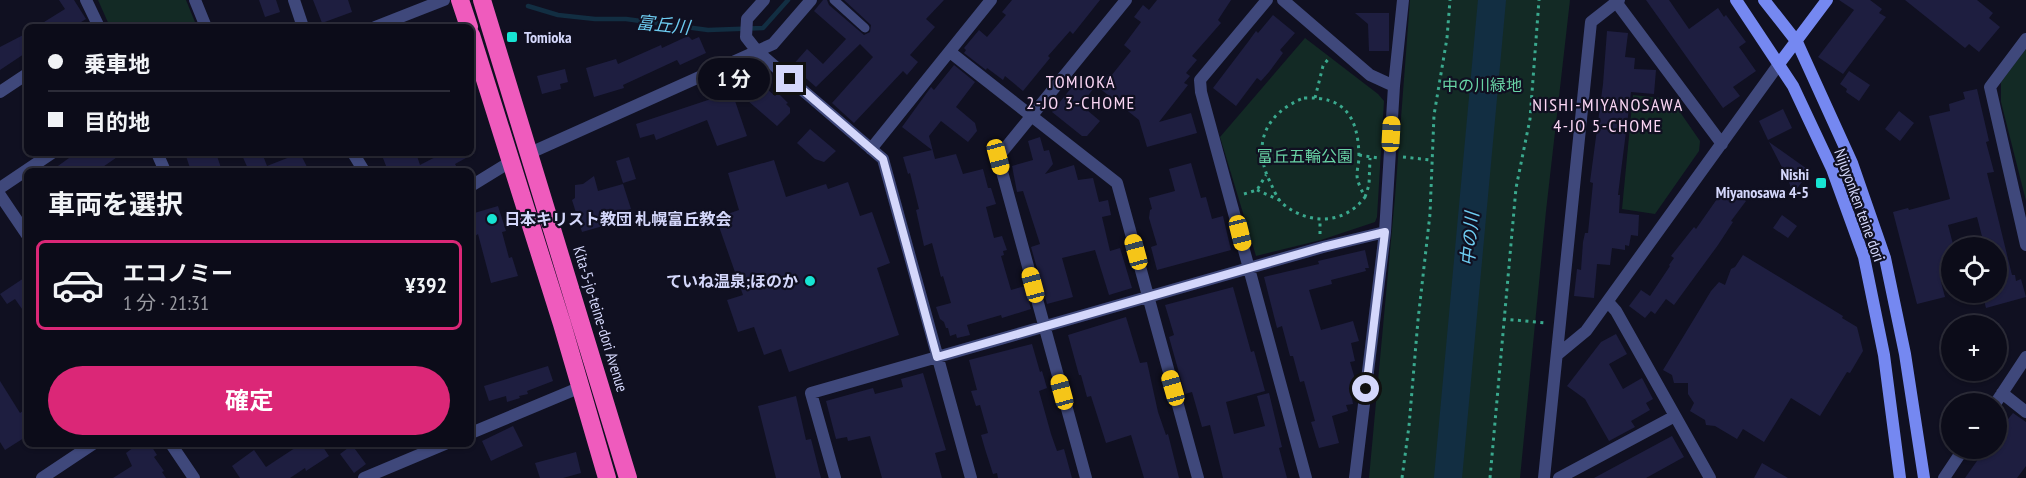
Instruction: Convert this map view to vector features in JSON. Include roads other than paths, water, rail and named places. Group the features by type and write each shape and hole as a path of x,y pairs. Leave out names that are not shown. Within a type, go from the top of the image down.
{"highway":[{"path":"460,0 468,24"},
{"name":"Kita-5-jo-teine-dori Avenue","path":"482,0 628,478"},
{"path":"474,44 607,478"}],"street":[{"path":"86,0 98,24"},
{"path":"195,0 205,24"},
{"path":"294,0 302,24"},
{"path":"383,24 444,0"},
{"path":"764,0 747,19 746,37 757,51 883,159 971,478"},
{"path":"530,153 773,44 811,0"},
{"path":"871,149 992,0"},
{"path":"1086,478 998,157 1126,0"},
{"path":"1267,0 1200,80 1201,92 1306,478"},
{"path":"1283,0 1370,75 1394,86"},
{"path":"1354,478 1385,232 1394,86 1403,0"},
{"name":"Nijuyonken teine dori","path":"1736,0 1793,86 1832,169 1864,257 1884,355 1900,478"},
{"name":"Nijuyonken teine dori","path":"1764,0 1797,42 1852,164 1885,258 1905,354 1924,478"},
{"path":"1557,355 1586,331 1827,0"},
{"path":"1544,478 1591,22 1617,1 1722,144"},
{"path":"2026,39 1990,87 2026,245"},
{"path":"950,52 1117,183 1198,478"},
{"path":"0,92 24,76"},
{"path":"30,168 48,156"},
{"path":"474,184 510,162"},
{"path":"0,188 24,172"},
{"path":"0,195 24,230"},
{"path":"835,478 811,393 1323,247 1385,232"},
{"path":"1608,302 1616,311 1710,478"},
{"path":"2002,393 2026,357"},
{"path":"474,432 581,387"},
{"path":"2007,397 2026,412"},
{"path":"1559,478 1676,416"},
{"path":"42,478 88,447"},
{"path":"173,447 194,478"},
{"path":"369,477 431,447"},
{"path":"1944,478 1957,459"}],"lane":[{"path":"834,0 865,28"}],"waterway":[{"name":"富丘川","path":"528,6 558,15 595,19 626,19 708,30 763,28 788,0"},
{"name":"中の川","path":"1448,478 1492,0"}],"place":[{"name":"Tomioka","path":"512,37"},
{"name":"Nishi Miyanosawa 4-5","path":"1821,183"},
{"name":"日本キリスト教団 札幌富丘教会","path":"492,219"},
{"name":"ていね温泉;ほのか","path":"810,281"}],"district":[{"name":"TOMIOKA 2-JO 3-CHOME","path":"1081,92"},
{"name":"NISHI-MIYANOSAWA 4-JO 5-CHOME","path":"1608,115"}],"park label":[{"name":"中の川緑地","path":"1482,85"},
{"name":"富丘五輪公園","path":"1305,156"}]}
